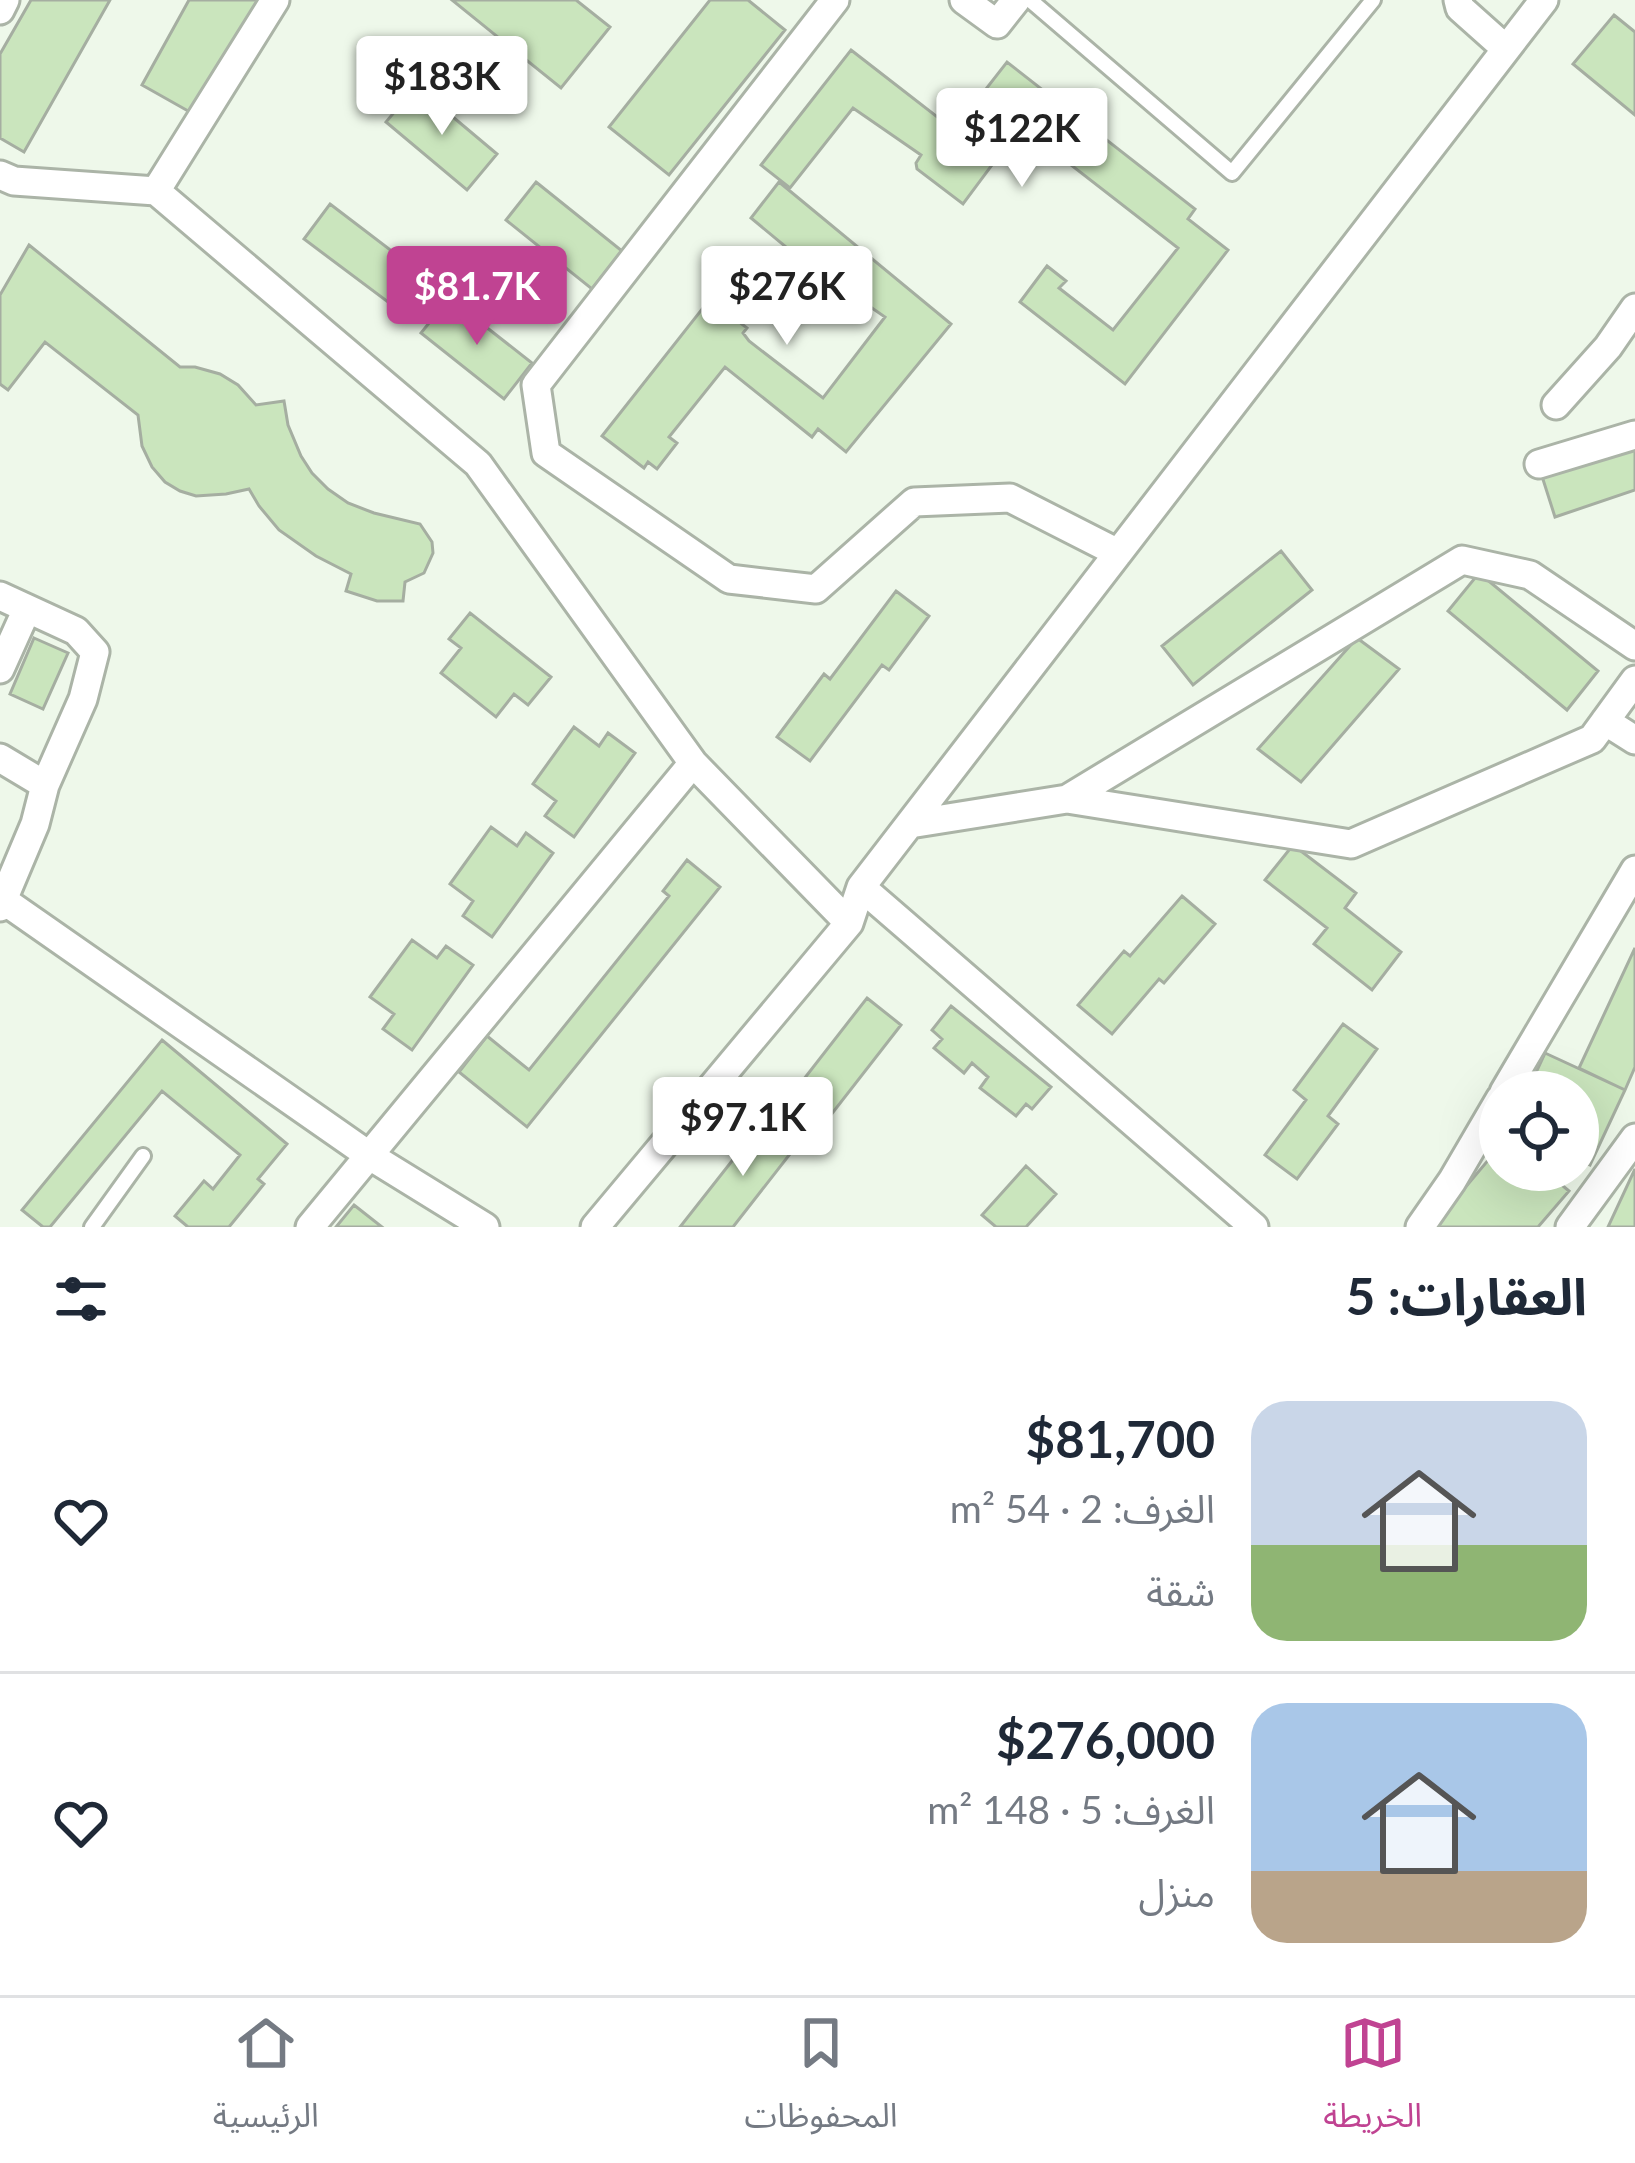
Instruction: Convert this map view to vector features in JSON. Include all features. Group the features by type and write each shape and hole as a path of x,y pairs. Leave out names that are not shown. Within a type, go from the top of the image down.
{"street":[{"path":"0,10 5,0"},
{"path":"156,191 275,0"},
{"path":"835,0 536,385 546,453 729,579 817,589 914,502 1010,498 1118,553"},
{"path":"964,0 997,24 1016,0"},
{"path":"1458,0 1460,8 1507,49"},
{"path":"595,1227 849,922 861,887 1544,0"},
{"path":"0,175 14,181 156,191 478,464 693,763 849,922"},
{"path":"1556,405 1608,347 1635,308"},
{"path":"1608,347 1635,362"},
{"path":"1539,464 1635,435"},
{"path":"1066,799 1462,560 1530,575 1635,646"},
{"path":"0,596 76,631 95,652 83,700 2,904 370,1156 484,1227"},
{"path":"0,669 27,609"},
{"path":"910,824 1066,799 1352,844 1592,739 1635,680"},
{"path":"1605,722 1635,740"},
{"path":"0,758 46,785"},
{"path":"310,1227 693,763"},
{"path":"1516,1071 1635,870"},
{"path":"861,887 1245,1224"},
{"path":"1420,1227 1479,1135"},
{"path":"1570,1227 1635,1138"}],"lane":[{"path":"1030,0 1232,173 1373,0"},
{"path":"92,1227 143,1156"}],"building":[{"path":"31,0 110,0 24,152 0,138 0,54"},
{"path":"189,0 261,0 197,116 142,85"},
{"path":"452,0 576,0 610,27 561,88"},
{"path":"710,0 748,0 785,30 669,175 609,127"},
{"path":"1614,15 1635,32 1635,115 1573,64"},
{"path":"851,50 954,130 1007,62 1195,209 1188,219 1228,250 1125,384 1020,302 1047,266 1066,281 1059,288 1113,330 1178,248 1021,126 963,204 917,169 921,155 853,108 790,188 761,165"},
{"path":"416,86 497,154 467,190 386,122"},
{"path":"536,182 622,251 592,289 506,220"},
{"path":"779,182 951,324 846,452 818,429 812,437 725,367 669,437 677,443 657,469 648,462 644,468 602,436 710,299 747,328 743,333 749,341 823,398 885,317 872,308 867,311 827,282 829,274 802,252 798,257 751,218"},
{"path":"330,204 414,268 388,302 304,239"},
{"path":"29,245 180,367 220,374 256,405 284,401 301,456 328,489 374,513 420,524 433,553 424,573 405,582 403,601 377,601 346,591 351,574 279,530 249,489 196,496 165,482 142,446 138,415 45,342 8,390 0,384 0,295"},
{"path":"449,298 532,363 504,399 421,333"},
{"path":"1635,439 1635,490 1555,517 1540,470"},
{"path":"1281,551 1312,590 1193,685 1162,646"},
{"path":"1479,573 1598,671 1567,710 1448,611"},
{"path":"896,591 929,616 889,670 882,665 810,761 777,737 824,674 830,679"},
{"path":"470,613 551,677 528,705 514,694 496,717 441,673 461,648 449,639"},
{"path":"34,638 68,653 43,709 10,694"},
{"path":"1357,638 1399,669 1301,782 1258,749"},
{"path":"574,727 599,746 608,733 635,753 574,837 545,816 556,801 533,784"},
{"path":"491,827 517,846 526,833 553,853 492,937 463,916 473,901 450,884"},
{"path":"1293,845 1356,893 1345,908 1401,952 1372,990 1314,944 1327,928 1265,880"},
{"path":"687,860 720,887 527,1127 459,1072 487,1036 529,1070 669,896 663,891"},
{"path":"1182,896 1215,924 1112,1034 1078,1005 1124,951 1130,956"},
{"path":"412,940 437,958 446,946 473,965 412,1050 383,1029 394,1014 370,997"},
{"path":"1635,948 1635,1067 1625,1090 1599,1078 1599,1071 1579,1068"},
{"path":"867,998 901,1025 813,1138 779,1111"},
{"path":"951,1006 1051,1087 1032,1109 1026,1104 1016,1116 980,1088 988,1077 972,1063 964,1073 934,1048 942,1039 932,1030"},
{"path":"1343,1024 1377,1049 1328,1116 1338,1124 1297,1179 1265,1155 1306,1100 1294,1090"},
{"path":"162,1040 287,1144 258,1179 264,1184 229,1227 188,1227 175,1216 204,1181 213,1189 240,1155 162,1091 50,1227 43,1227 22,1210"},
{"path":"1545,1053 1584,1071 1537,1071"},
{"path":"1599,1078 1625,1090 1599,1146"},
{"path":"765,1119 797,1145 733,1227 680,1227"},
{"path":"1026,1166 1056,1194 1026,1227 996,1227 982,1215"},
{"path":"1635,1169 1635,1227 1608,1227"},
{"path":"1479,1171 1479,1191 1569,1191 1538,1227 1432,1227"},
{"path":"354,1205 382,1227 336,1227"}]}
